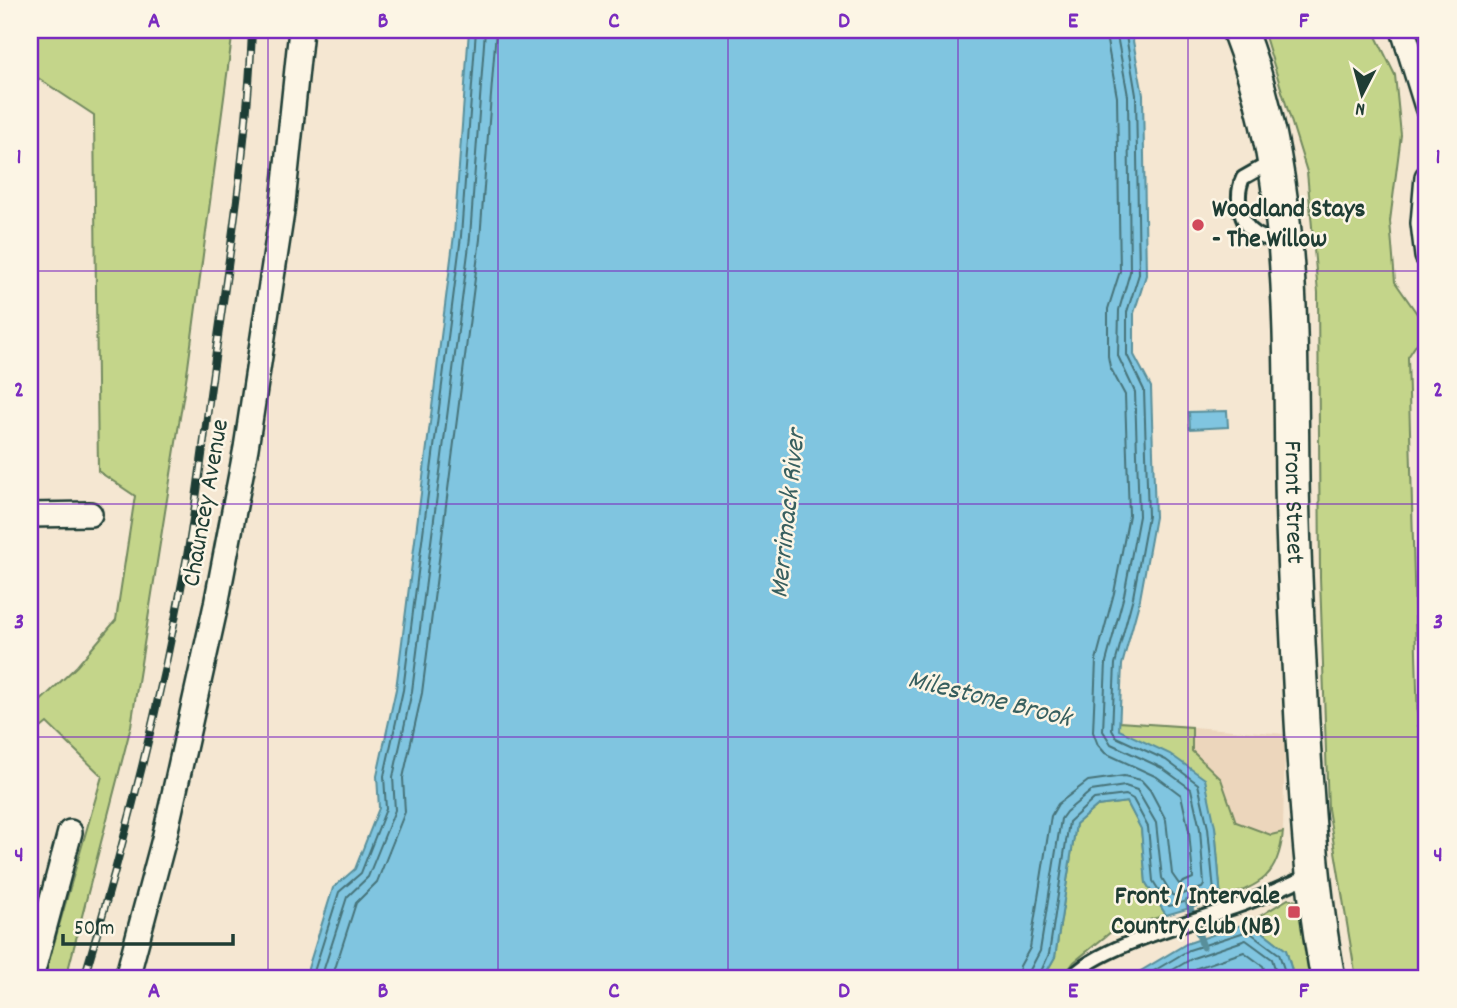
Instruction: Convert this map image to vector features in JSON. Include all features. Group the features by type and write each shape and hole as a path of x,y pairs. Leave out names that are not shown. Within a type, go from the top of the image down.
{"main road":[{"name":"Front Street","path":"1239,30 1255,77 1275,160 1287,243 1298,643 1313,873 1328,978"}],"street":[{"name":"Chauncey Avenue","path":"127,978 167,826 216,605 246,448 282,212 302,30"},
{"path":"1403,30 1427,107"},
{"path":"1427,177 1423,223 1427,256"},
{"path":"30,515 90,514"},
{"path":"31,978 70,832"}],"lane":[{"path":"1072,978 1077,971 1103,955 1247,902 1313,873"}],"shaded area":[{"path":"1192,727 1285,734 1283,832 1272,835 1236,822 1221,779 1192,751"}],"green space":[{"path":"30,30 233,30 188,367 131,726 66,978 44,978 102,776 47,723 30,737 30,711 77,666 116,620 135,496 98,471 94,115 38,78 30,79"},
{"path":"1263,30 1373,30 1395,75 1401,135 1390,221 1395,282 1427,328 1408,357 1418,726 1427,732 1427,978 1356,978 1328,809 1320,578 1318,293 1307,172"},
{"path":"1119,722 1192,727 1192,751 1221,779 1236,822 1271,835 1283,832 1277,860 1265,877 1247,889 1221,899 1215,827 1119,730"},
{"path":"1127,802 1141,828 1146,883 1166,915 1111,932 1074,962 1062,978 1043,978 1055,957 1076,824 1097,806"},
{"path":"1288,899 1301,902 1314,978 1294,978 1286,950 1250,922"}],"water":[{"name":"Merrimack River","path":"469,30 1131,30 1143,95 1146,275 1134,313 1134,355 1151,387 1155,517 1140,599 1122,665 1119,730 1170,754 1205,779 1215,827 1221,899 1166,915 1146,883 1141,829 1127,802 1097,806 1076,824 1055,957 1043,978 305,978 333,888 355,869 379,808 377,776 396,689 454,235"},
{"path":"1227,411 1228,427 1190,429 1189,412"},
{"path":"1250,922 1286,950 1294,978 1129,978 1186,944"}],"waterway":[{"name":"Milestone Brook","path":"1188,902 1203,947"}],"railway":[{"path":"84,978 142,768 187,556 238,191 252,30"}],"place":[{"name":"Woodland Stays - The Willow","path":"1198,225"},
{"name":"Front / Intervale Country Club (NB)","path":"1294,912"}]}
